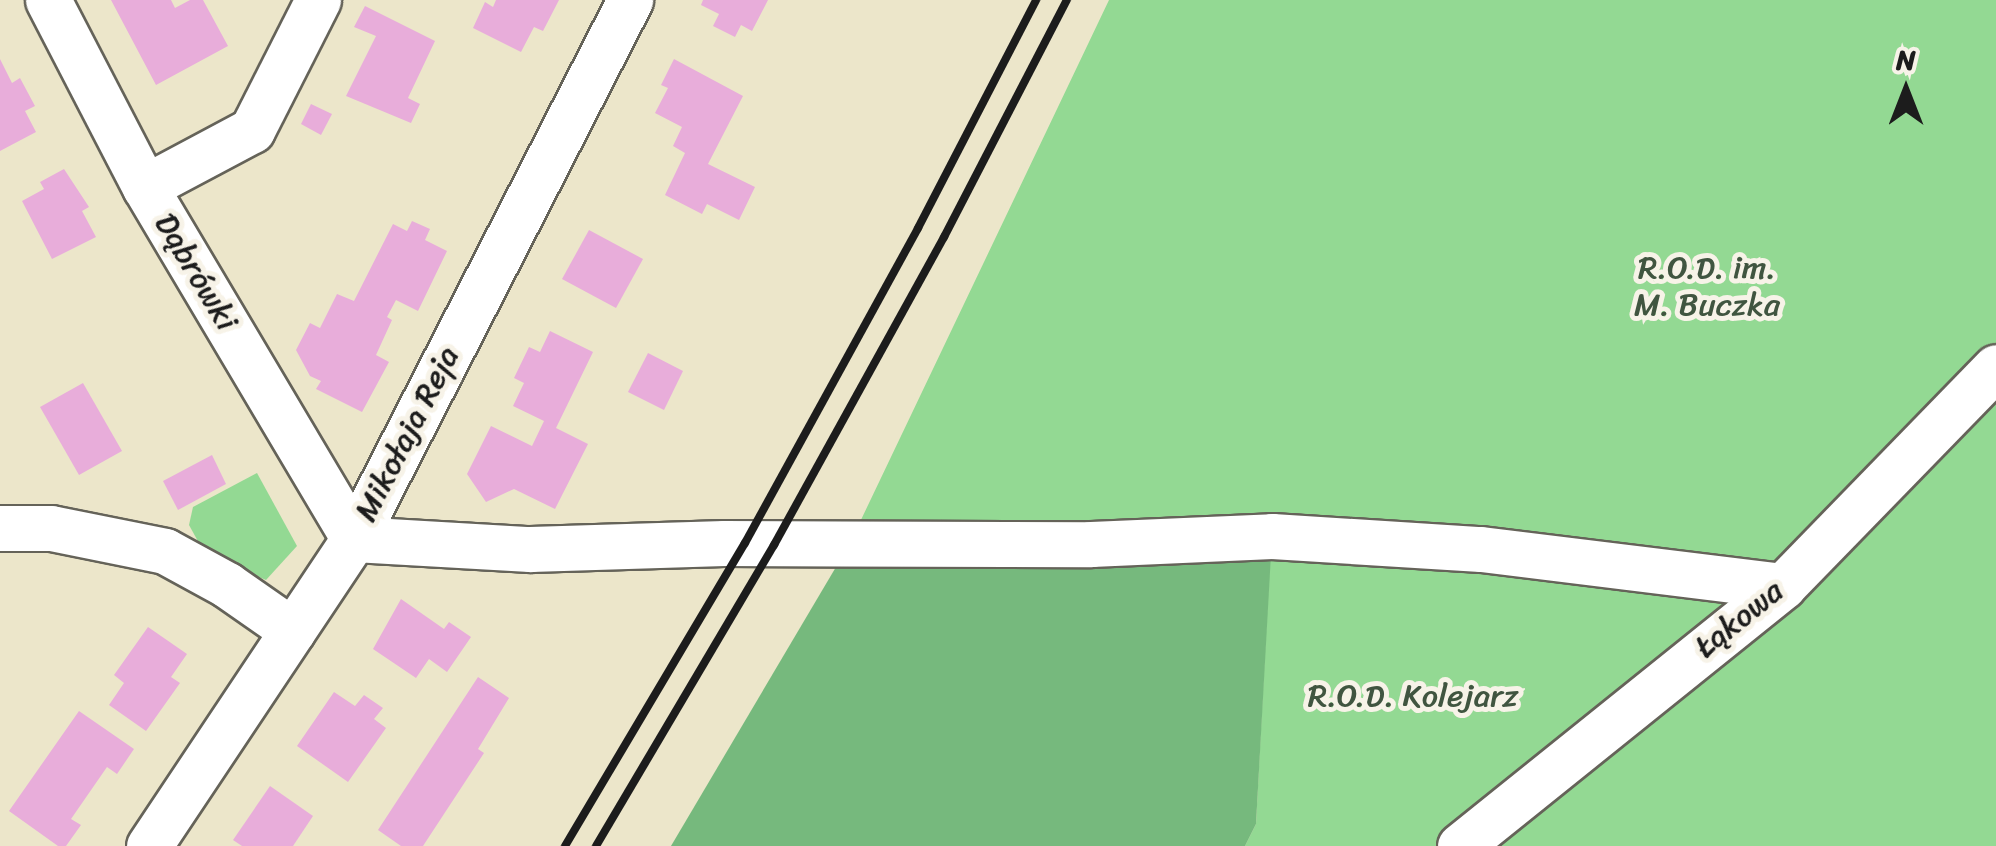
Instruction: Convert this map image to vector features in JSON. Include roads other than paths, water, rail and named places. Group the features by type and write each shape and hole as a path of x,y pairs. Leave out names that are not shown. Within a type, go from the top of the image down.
{"street":[{"name":"Dąbrówki","path":"48,0 145,187 354,538"},
{"path":"145,187 252,130 318,0"},
{"name":"Mikołaja Reja","path":"148,846 354,538 630,0"},
{"name":"Łąkowa","path":"1460,846 1783,586 1996,368"},
{"path":"0,528 51,528 164,551 227,585 293,631"},
{"path":"354,538 530,549 724,543 1092,544 1272,536 1481,549 1783,586"}],"railway":[{"path":"565,846 745,543 918,228 1036,0"},
{"path":"596,846 774,545 944,237 1067,0"}],"park label":[{"name":"R.O.D. im. M. Buczka","path":"1707,288"},
{"name":"R.O.D. Kolejarz","path":"1413,696"}]}
